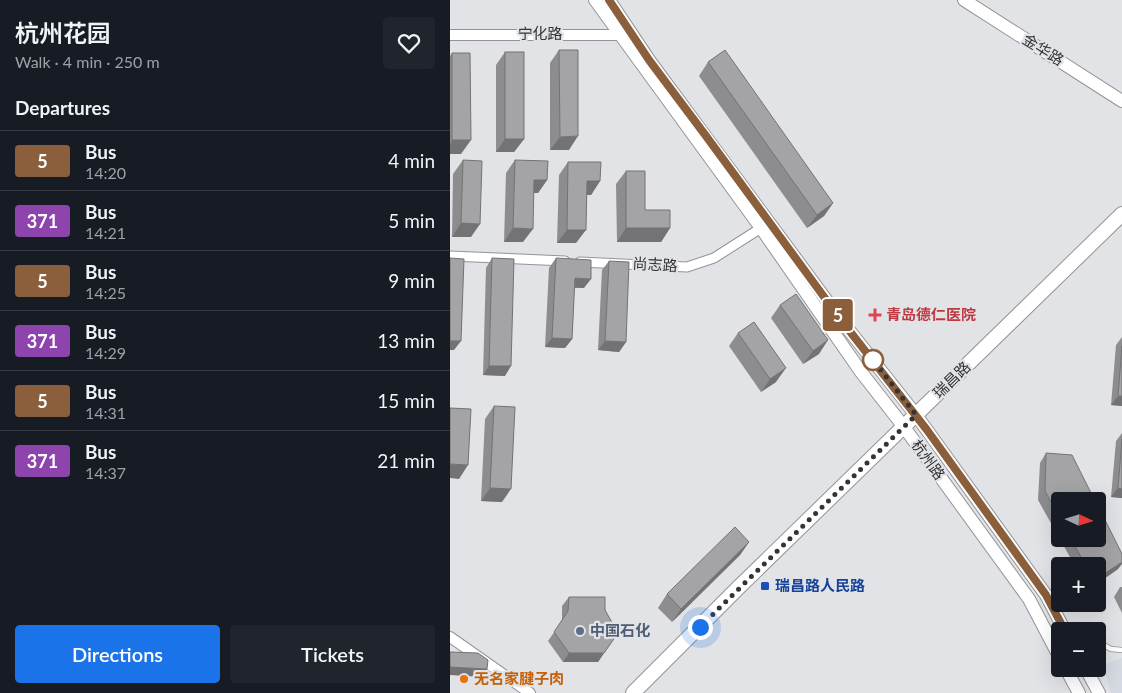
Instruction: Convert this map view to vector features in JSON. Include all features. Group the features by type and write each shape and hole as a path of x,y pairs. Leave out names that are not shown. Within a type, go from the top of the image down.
{"main road":[{"name":"杭州路","path":"595,0 655,68 836,312 916,415 1046,595 1060,622"},
{"name":"杭州路","path":"608,0 625,34 861,372 904,427 1029,599 1051,641"},
{"name":"金华路","path":"964,0 1122,101"},
{"name":"瑞昌路","path":"633,693 1122,214"},
{"path":"1070,677 1078,693"},
{"path":"1090,677 1099,693"}],"street":[{"name":"宁化路","path":"450,35 625,34"},
{"name":"尚志路","path":"450,256 687,267 714,258 761,228"},
{"path":"450,637 530,693"}],"lane":[{"path":"1106,646 1122,650"}],"shaded area":[{"path":"1122,658 1122,693 1111,693 1106,676 1106,664"}],"building":[{"path":"559,50 578,50 578,136 560,137"},
{"path":"725,50 833,203 817,215 708,62"},
{"path":"505,52 524,52 524,139 505,139"},
{"path":"452,53 470,53 471,140 452,140"},
{"path":"463,160 482,161 480,224 461,223"},
{"path":"515,160 548,161 547,180 534,180 533,229 513,228"},
{"path":"568,162 601,162 600,181 587,181 586,230 567,230"},
{"path":"626,171 645,171 645,210 670,210 670,228 626,228"},
{"path":"450,258 464,259 461,341 450,341"},
{"path":"492,258 514,259 511,366 489,366"},
{"path":"556,258 591,260 591,279 575,278 572,339 552,338"},
{"path":"609,261 629,262 626,342 605,341"},
{"path":"796,294 828,340 813,351 780,305"},
{"path":"754,322 786,368 770,379 738,333"},
{"path":"1122,346 1122,396 1118,396"},
{"path":"494,406 515,407 511,489 490,488"},
{"path":"450,408 471,409 468,465 450,464"},
{"path":"1122,439 1122,489 1118,488"},
{"path":"1046,453 1072,455 1090,492 1051,492 1051,502 1045,491"},
{"path":"1106,522 1122,554 1122,562 1106,573 1106,557 1081,557 1076,548 1106,548"},
{"path":"735,527 749,542 681,609 667,594"},
{"name":"中国石化","path":"569,597 605,597 605,610 618,633 604,653 569,653 554,632 568,611"},
{"path":"450,652 478,653 488,660 487,669 450,667"}],"bus line":[{"name":"5","path":"609,0 649,60 841,320 927,430 1046,595 1060,622"}],"place":[{"name":"青岛德仁医院","path":"875,315"},
{"name":"瑞昌路人民路","path":"765,586"},
{"name":"中国石化","path":"580,631"},
{"name":"无名家腱子肉","path":"464,679"}],"route":[{"path":"700,627 916,415 873,360"}]}
